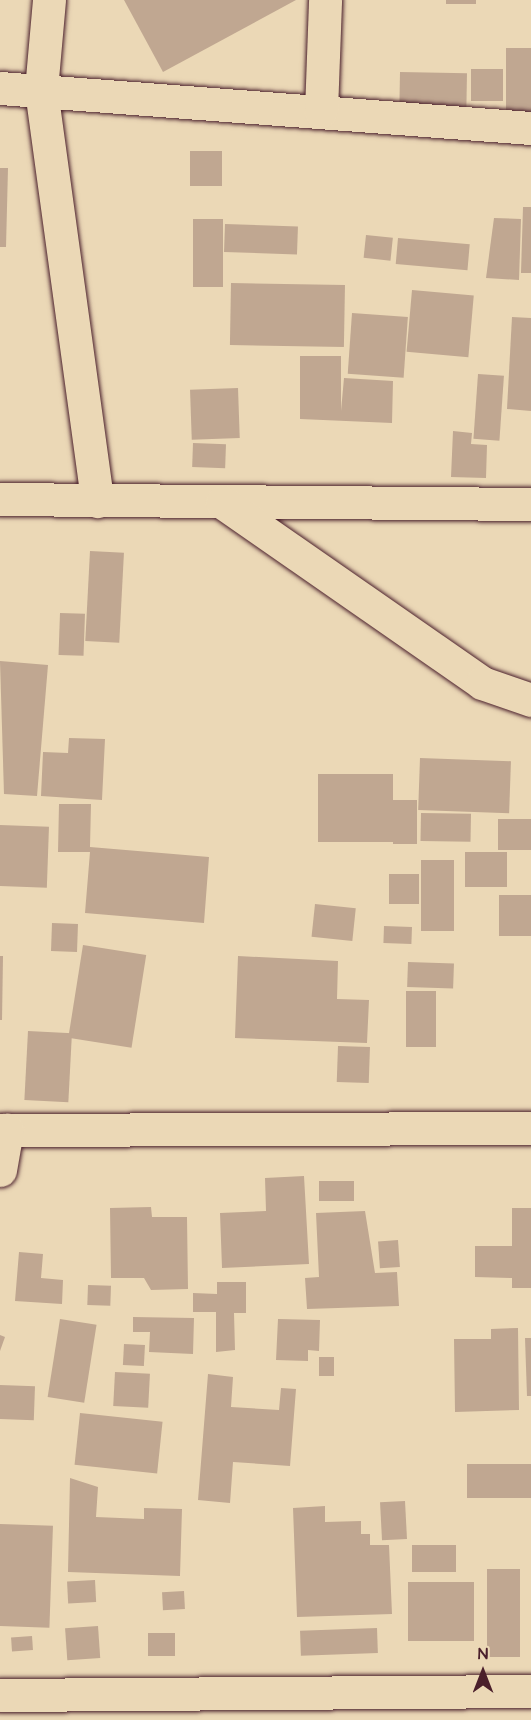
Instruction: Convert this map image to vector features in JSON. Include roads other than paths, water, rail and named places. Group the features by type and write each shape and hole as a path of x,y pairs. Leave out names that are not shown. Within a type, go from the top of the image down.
{"street":[{"path":"49,0 40,90 97,501"},
{"path":"321,111 325,0"},
{"path":"0,88 531,128"},
{"path":"0,499 531,504"},
{"path":"222,502 482,683 531,700"},
{"path":"0,1170 3,1130 531,1128"},
{"path":"0,1695 531,1691"}]}
